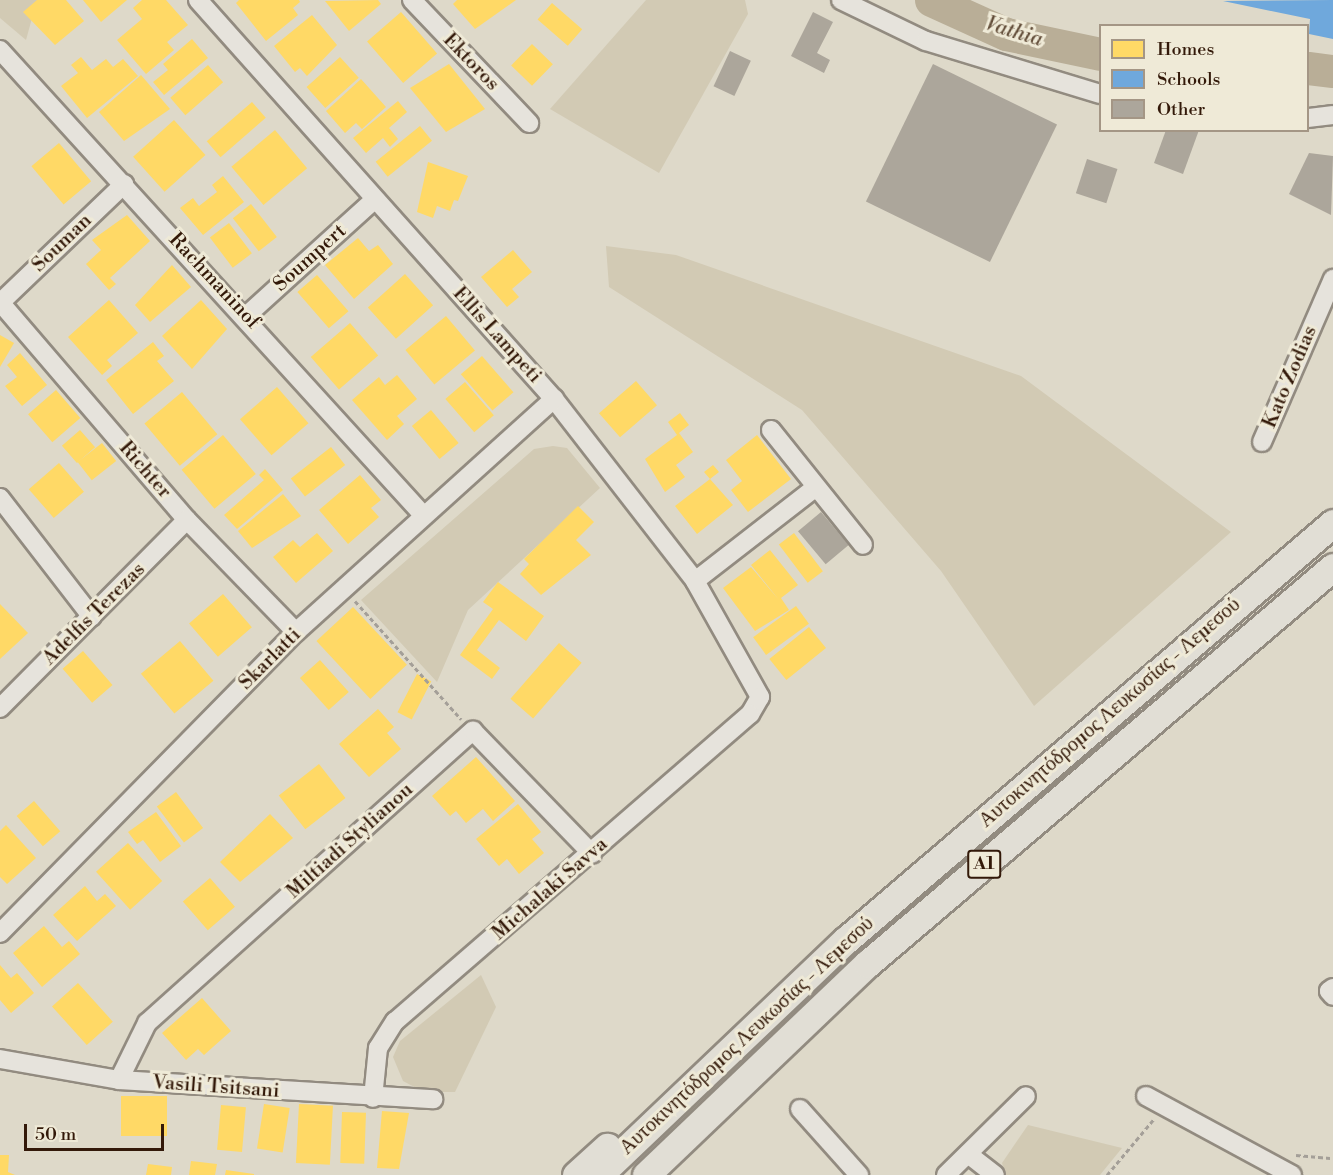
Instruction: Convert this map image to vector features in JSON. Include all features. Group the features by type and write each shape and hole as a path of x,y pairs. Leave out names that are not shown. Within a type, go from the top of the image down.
{"highway":[{"name":"Αυτοκινητόδρομος Λευκωσίας - Λεμεσού","path":"599,1175 846,940 1333,523"},
{"name":"Αυτοκινητόδρομος Λευκωσίας - Λεμεσού","path":"646,1175 867,964 1333,567"},
{"path":"576,1175 846,940"}],"street":[{"name":"Ellis Lampeti","path":"198,0 374,200 554,399 695,581 760,697"},
{"name":"Ektoros","path":"412,0 529,123"},
{"path":"841,0 926,41 1099,93"},
{"name":"Rachmaninof","path":"0,50 246,316 424,516"},
{"path":"1309,118 1333,115"},
{"name":"Souman","path":"0,302 124,184"},
{"name":"Soumpert","path":"246,316 374,200"},
{"name":"Kato Zodias","path":"1262,442 1328,305 1333,279"},
{"name":"Richter","path":"0,302 187,520 296,632"},
{"name":"Skarlatti","path":"0,933 296,632 554,399"},
{"path":"771,430 863,545"},
{"path":"695,581 816,487"},
{"path":"0,498 92,617"},
{"name":"Adelfis Terezas","path":"1,705 187,520"},
{"name":"Michalaki Savva","path":"372,1098 378,1048 395,1021 592,854 750,714 760,697"},
{"path":"473,731 592,854"},
{"name":"Miltiadi Stylianou","path":"119,1080 147,1023 473,731"},
{"name":"Vasili Tsitsani","path":"0,1059 119,1080 372,1098 433,1099"},
{"path":"946,1175 1026,1096"},
{"path":"1146,1096 1292,1175"},
{"path":"800,1109 859,1175"},
{"path":"968,1154 994,1175"}],"path":[{"path":"344,589 473,731"},
{"path":"1107,1175 1164,1106"}],"shaded area":[{"path":"0,0 37,0 26,40 0,18"},
{"path":"646,0 745,0 748,14 659,173 550,109"},
{"path":"606,246 676,255 1021,376 1231,532 1034,706 941,571 802,410 609,287"},
{"path":"553,446 567,448 600,488 468,610 437,682 361,600 534,449"},
{"path":"481,975 496,1007 455,1092 424,1092 403,1081 393,1057 400,1041"},
{"path":"1028,1125 1122,1148 1100,1175 1006,1175 1002,1163"}],"building: Homes":[{"path":"37,0 66,0 84,21 55,45 23,12"},
{"path":"83,0 127,0 101,22"},
{"path":"142,0 166,0 188,25 167,42 174,50 146,74 117,40 142,19 133,8"},
{"path":"239,0 299,0 300,2 293,8 298,15 266,41 236,3"},
{"path":"378,0 381,4 349,31 325,1"},
{"path":"457,0 516,0 475,29 453,4"},
{"path":"552,3 582,29 568,46 538,20"},
{"path":"401,12 437,54 403,83 367,42"},
{"path":"312,15 337,45 307,76 300,68 295,72 274,46"},
{"path":"192,39 208,58 164,95 153,82 168,70 163,64"},
{"path":"532,44 553,64 532,86 511,66"},
{"path":"81,57 92,70 106,59 113,67 123,59 138,76 87,118 61,86 78,73 71,65"},
{"path":"340,57 359,78 325,108 307,87"},
{"path":"449,64 485,109 446,132 410,88"},
{"path":"208,65 223,82 185,115 170,98"},
{"path":"141,75 170,109 124,141 99,112"},
{"path":"361,79 386,107 362,129 356,123 345,133 326,111"},
{"path":"398,101 407,112 389,128 398,139 390,147 383,138 366,153 353,138"},
{"path":"252,102 266,118 220,157 207,141"},
{"path":"174,120 205,155 165,192 133,157"},
{"path":"420,126 432,141 388,177 376,162"},
{"path":"275,130 307,168 263,205 231,167"},
{"path":"59,143 91,181 64,204 31,166"},
{"path":"428,162 468,176 458,201 454,200 450,211 437,206 433,218 417,212"},
{"path":"223,176 244,202 203,235 180,208 193,198 199,206 217,192 212,185"},
{"path":"251,204 277,237 259,251 233,218"},
{"path":"127,215 150,241 110,278 116,284 109,290 86,264 101,250 92,240"},
{"path":"229,223 252,253 233,268 210,237"},
{"path":"358,238 369,251 378,245 393,264 354,299 325,265"},
{"path":"513,250 532,272 512,289 519,297 507,307 481,277"},
{"path":"172,265 191,287 150,322 135,305"},
{"path":"405,274 433,305 396,339 368,307"},
{"path":"317,275 348,311 329,328 297,292"},
{"path":"109,300 138,333 107,360 112,366 102,375 68,337"},
{"path":"201,300 227,329 192,369 162,336"},
{"path":"446,316 475,350 434,385 405,350"},
{"path":"350,323 378,355 339,390 311,357"},
{"path":"0,335 14,343 0,367"},
{"path":"153,342 164,356 157,361 174,381 133,414 106,380"},
{"path":"20,353 47,385 22,406 5,386 17,377 7,365"},
{"path":"482,356 513,392 492,411 461,374"},
{"path":"397,375 417,399 397,416 404,424 387,440 352,400 379,377 385,385"},
{"path":"636,381 657,405 620,437 599,413"},
{"path":"465,382 494,415 474,432 445,399"},
{"path":"277,387 308,423 272,455 240,419"},
{"path":"56,390 80,418 52,442 28,414"},
{"path":"182,392 217,434 180,466 144,423"},
{"path":"431,410 459,443 439,459 412,426"},
{"path":"680,413 689,425 679,433 693,452 676,465 685,477 665,492 645,459 677,435 668,422"},
{"path":"80,430 95,447 77,463 62,446"},
{"path":"223,435 256,474 214,509 182,470"},
{"path":"757,435 791,479 748,512 731,490 742,481 726,460"},
{"path":"102,443 116,461 92,480 78,462"},
{"path":"331,447 345,465 305,497 291,478"},
{"path":"59,463 84,492 54,518 29,489"},
{"path":"713,465 719,472 710,479 704,472"},
{"path":"265,469 283,490 237,529 224,515 264,480 259,475"},
{"path":"360,475 381,500 371,508 379,517 348,544 319,510"},
{"path":"710,479 733,505 697,534 675,506"},
{"path":"283,494 301,516 252,548 238,531"},
{"path":"578,506 594,522 576,540 591,555 541,595 520,574 529,564 524,559"},
{"path":"317,533 333,551 296,583 273,557 293,540 300,547"},
{"path":"794,533 823,571 808,583 779,544"},
{"path":"770,550 798,585 781,598 789,610 755,631 723,588 751,567 779,600 751,565"},
{"path":"498,582 544,616 526,641 499,620 477,650 500,668 492,679 460,655 493,609 483,602"},
{"path":"223,594 252,627 218,657 189,624"},
{"path":"0,604 28,633 0,659"},
{"path":"796,606 809,624 766,655 753,637"},
{"path":"353,607 407,665 370,699 316,641"},
{"path":"809,627 826,648 786,680 769,659"},
{"path":"180,641 213,681 174,714 141,674"},
{"path":"559,643 582,663 533,719 510,699"},
{"path":"83,651 113,685 92,703 63,669"},
{"path":"320,660 349,692 329,710 300,678"},
{"path":"417,674 431,681 412,720 397,712"},
{"path":"378,709 394,727 387,733 401,749 369,777 339,744"},
{"path":"476,757 515,801 493,821 483,809 466,823 456,811 450,816 432,796"},
{"path":"319,764 345,798 305,829 279,795"},
{"path":"176,792 203,828 184,842 157,806"},
{"path":"34,801 60,831 43,846 17,816"},
{"path":"518,804 541,832 532,839 544,853 519,874 507,859 499,866 476,839"},
{"path":"156,812 181,846 160,862 143,840 137,844 128,832"},
{"path":"270,814 293,838 240,882 220,862"},
{"path":"6,825 36,858 7,884 0,877 0,831"},
{"path":"128,843 162,881 130,910 96,872"},
{"path":"210,878 235,907 208,930 183,902"},
{"path":"85,886 97,901 105,894 116,906 77,941 53,915"},
{"path":"44,926 62,947 69,941 80,954 42,987 13,953"},
{"path":"0,965 11,978 17,973 34,993 11,1013 0,1000"},
{"path":"78,983 113,1022 87,1045 52,1006"},
{"path":"202,998 231,1031 204,1055 198,1049 186,1060 162,1033"},
{"path":"121,1096 167,1096 167,1136 121,1136"},
{"path":"264,1104 290,1108 283,1153 257,1148"},
{"path":"299,1104 333,1106 330,1165 296,1163"},
{"path":"221,1105 246,1107 242,1152 217,1150"},
{"path":"382,1111 409,1113 399,1169 377,1168"},
{"path":"342,1112 366,1113 364,1164 340,1163"},
{"path":"0,1155 9,1155 8,1172 15,1175 0,1175"},
{"path":"191,1161 217,1164 215,1175 189,1175"},
{"path":"148,1164 172,1167 171,1175 146,1175"},
{"path":"226,1170 254,1174 254,1175 225,1175"}],"building: Schools":[{"path":"1333,0 1333,39 1309,34 1310,19 1223,1"}],"building: Other":[{"path":"813,12 833,22 817,53 830,60 824,73 791,56"},
{"path":"730,51 751,61 734,96 714,86"},
{"path":"933,64 1057,124 990,262 866,202"},
{"path":"1165,132 1198,132 1183,174 1154,163"},
{"path":"1309,153 1333,156 1331,215 1289,194"},
{"path":"1087,159 1117,169 1106,203 1076,193"},
{"path":"821,512 849,545 826,564 798,531"}],"waterway":[{"name":"Vathia","path":"931,0 1006,34 1099,54"},
{"name":"Vathia","path":"1309,68 1333,71"}]}
